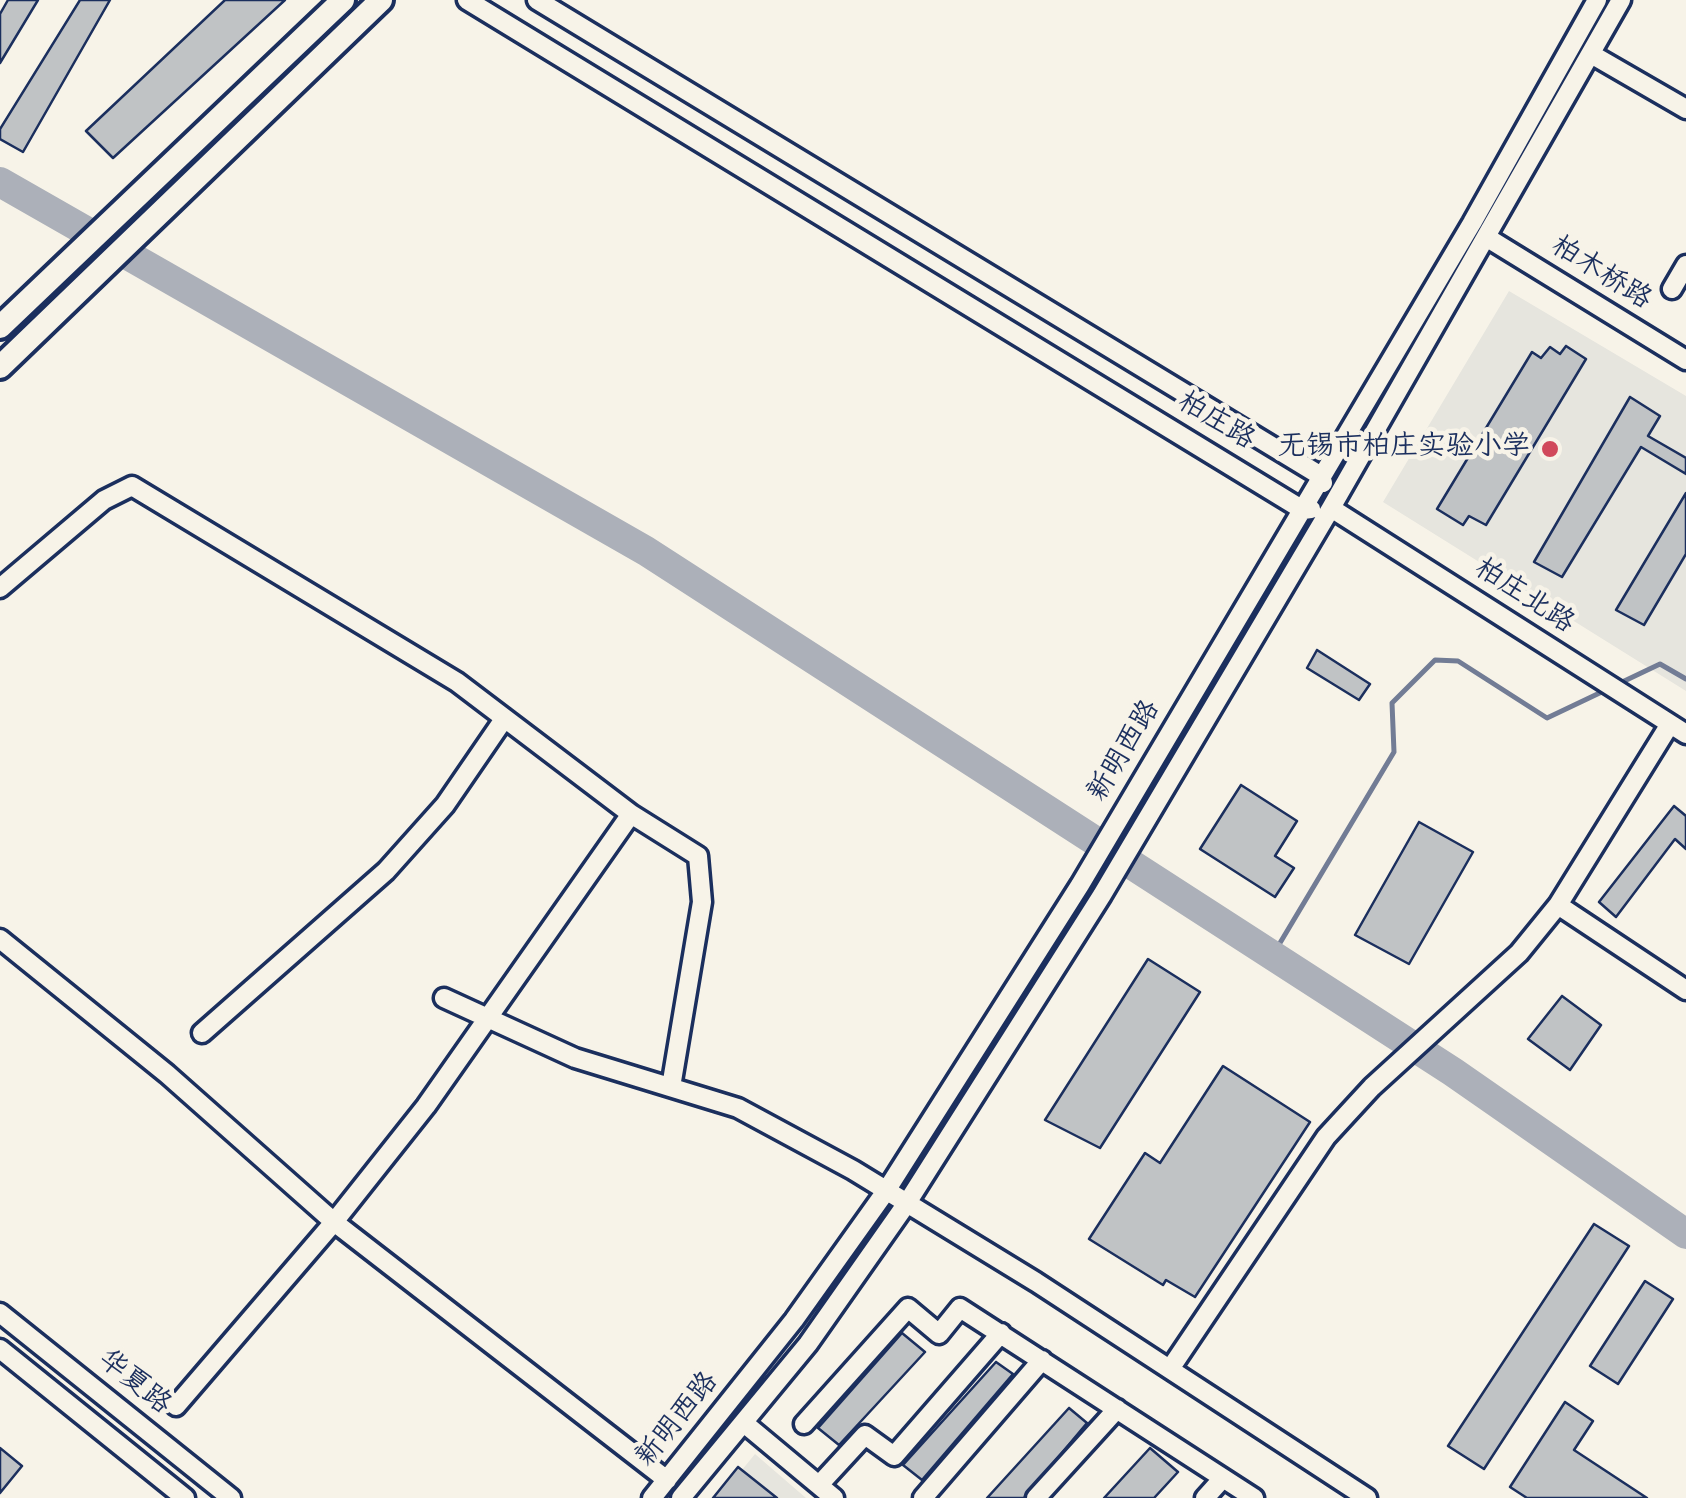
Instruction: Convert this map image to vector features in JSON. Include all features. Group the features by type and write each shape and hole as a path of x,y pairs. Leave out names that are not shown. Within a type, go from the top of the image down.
{"main road":[{"path":"0,327 344,0"},
{"path":"0,367 381,0"}],"street":[{"name":"柏庄路","path":"467,0 1303,510"},
{"name":"柏庄路","path":"537,0 1321,476"},
{"name":"新明西路","path":"652,1498 794,1320 886,1191 1080,886 1472,223 1597,0"},
{"name":"新明西路","path":"681,1498 808,1344 907,1203 1102,895 1331,508 1622,0"},
{"path":"1590,54 1686,110"},
{"name":"柏木桥路","path":"1486,236 1686,360"},
{"path":"1672,289 1686,264"},
{"path":"1303,510 1331,508 1321,476"},
{"path":"0,588 104,500 132,486 457,682 631,814 698,856 702,902 670,1087"},
{"name":"柏庄北路","path":"1331,508 1678,729"},
{"path":"202,1033 386,870 446,805 504,719"},
{"path":"1170,1369 1326,1137 1372,1087 1519,953 1558,904 1678,729"},
{"path":"176,1406 334,1222 488,1018 631,814"},
{"path":"1558,904 1686,990"},
{"path":"0,939 167,1074 334,1222 668,1480"},
{"path":"444,998 575,1058 738,1108 907,1203 1367,1498"},
{"path":"804,1424 908,1308 939,1334 960,1308 1254,1498"},
{"name":"华夏路","path":"0,1313 231,1498"},
{"path":"819,1484 865,1434 894,1456 1000,1334"},
{"name":"华夏路","path":"0,1348 185,1498"},
{"path":"923,1498 1042,1360"},
{"path":"1046,1495 1117,1409"},
{"path":"744,1423 834,1498"},
{"path":"1206,1498 1223,1478"}],"shaded area":[{"name":"无锡市柏庄实验小学","path":"1509,291 1686,396 1686,691 1383,502"},
{"path":"755,1454 806,1498 719,1498"}],"building":[{"path":"8,0 38,0 0,63 0,14"},
{"path":"80,0 110,0 23,152 0,139 0,129"},
{"path":"225,0 285,0 113,158 86,131"},
{"path":"1566,346 1586,359 1486,525 1469,516 1463,525 1437,509 1532,352 1541,358 1550,347 1560,354"},
{"path":"1630,397 1660,416 1648,436 1686,458 1686,474 1641,447 1562,577 1534,562"},
{"path":"1686,493 1686,554 1644,625 1616,610"},
{"path":"1317,650 1370,684 1359,700 1307,668"},
{"path":"1241,785 1297,821 1275,856 1294,868 1275,897 1200,849"},
{"path":"1674,806 1686,816 1686,849 1675,839 1616,917 1599,902"},
{"path":"1419,822 1473,852 1409,964 1355,935"},
{"path":"1148,959 1200,992 1100,1148 1045,1120"},
{"path":"1562,996 1601,1025 1570,1070 1528,1039"},
{"path":"1223,1066 1310,1122 1195,1297 1166,1280 1163,1285 1089,1239 1145,1153 1160,1163"},
{"path":"1594,1224 1629,1246 1484,1469 1448,1446"},
{"path":"1645,1281 1673,1299 1618,1384 1590,1366"},
{"path":"902,1333 925,1352 839,1445 818,1428"},
{"path":"996,1362 1013,1374 922,1480 903,1465"},
{"path":"1565,1402 1593,1421 1574,1450 1647,1498 1527,1498 1510,1487"},
{"path":"1069,1408 1087,1423 1024,1498 987,1498"},
{"path":"0,1448 22,1466 0,1493"},
{"path":"1150,1448 1178,1472 1154,1498 1104,1498"},
{"path":"738,1467 777,1498 713,1498"}],"waterway":[{"path":"0,182 646,551 1453,1072 1686,1234"},
{"path":"1271,958 1394,752 1392,703 1435,660 1458,661 1547,718 1608,689"},
{"path":"1618,684 1660,664 1686,679"}],"place":[{"name":"无锡市柏庄实验小学","path":"1550,449"}]}
